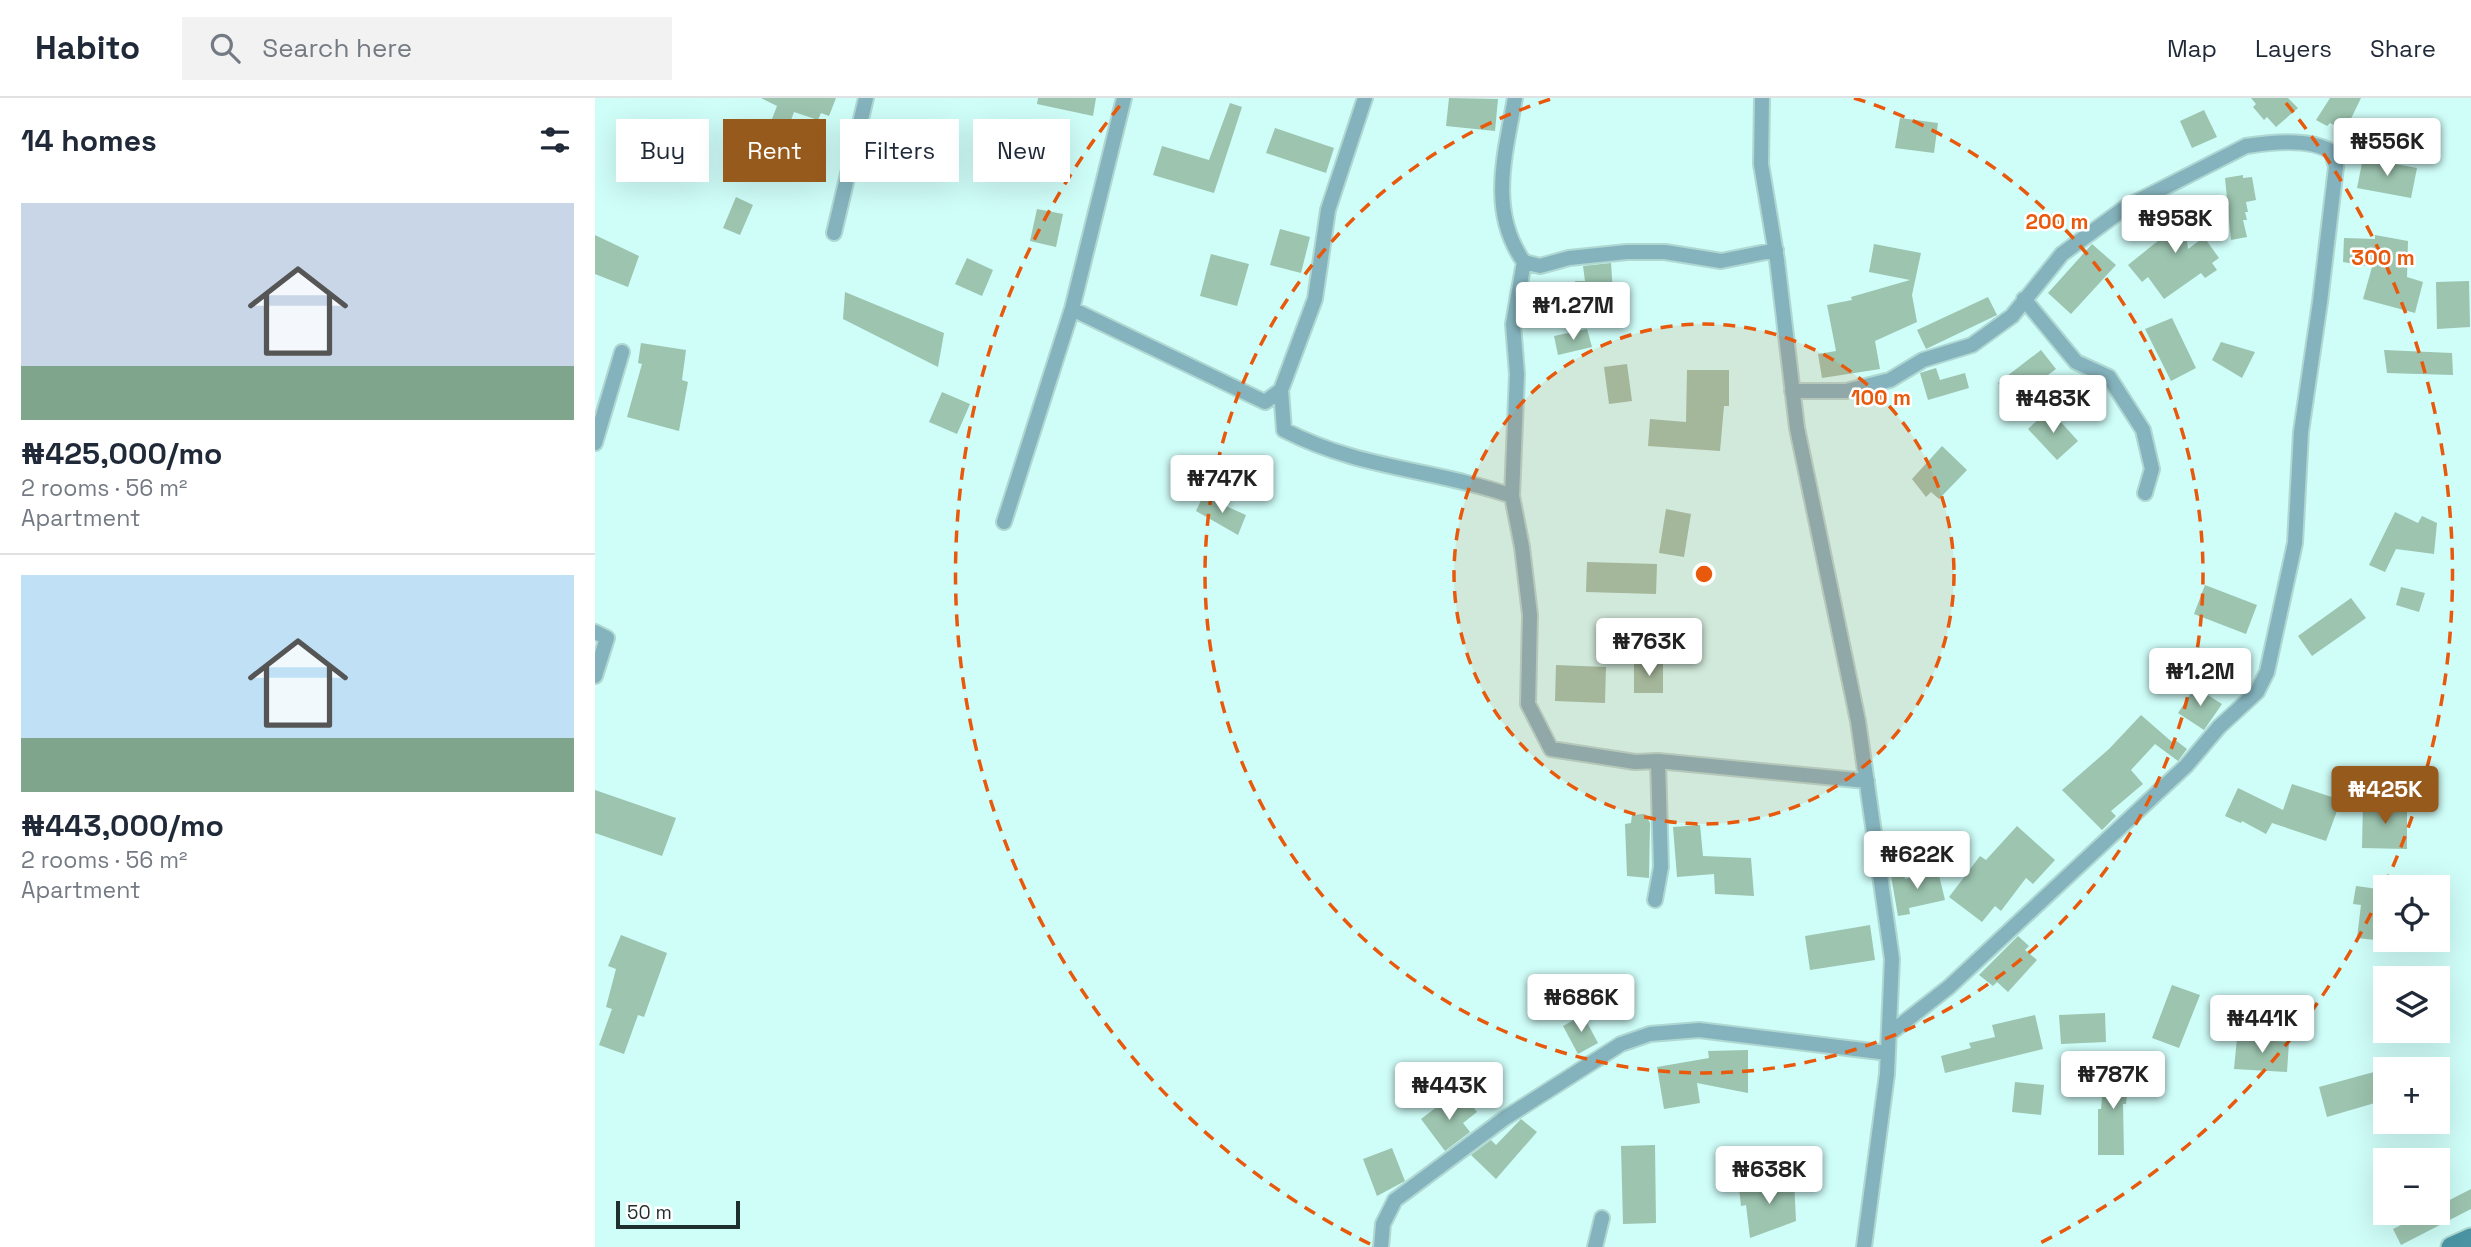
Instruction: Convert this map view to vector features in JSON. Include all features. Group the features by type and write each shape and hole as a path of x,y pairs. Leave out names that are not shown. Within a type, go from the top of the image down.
{"main road":[{"path":"2451,1247 2471,1238"}],"street":[{"path":"834,233 866,98"},
{"path":"1004,522 1072,309 1124,98"},
{"path":"1365,98 1328,210 1326,242 1315,299 1281,390 1284,430 1313,445 1385,467 1439,475 1512,496"},
{"path":"1515,98 1501,167 1504,216 1512,246 1524,262 1540,266 1569,258 1627,252 1665,252 1721,261 1776,250"},
{"path":"1762,98 1761,164 1776,250 1792,391 1858,721 1892,958 1888,1053 1864,1247"},
{"path":"1792,391 1846,391 1890,380 1923,360 1972,345 2012,316 2062,254 2126,207 2246,146 2266,143 2323,145 2332,152 2336,167 2321,302 2301,432 2295,544 2267,672 2257,692 2219,727 2186,766 1949,987 1889,1034"},
{"path":"1524,262 1513,324 1517,374 1512,496 1522,547 1530,615 1528,704 1551,749 1635,762 1658,761 1867,781"},
{"path":"2024,299 2076,362 2109,377 2143,430 2152,469 2145,494"},
{"path":"1072,309 1265,402 1281,390"},
{"path":"595,443 622,352"},
{"path":"595,632 607,638 595,677"},
{"path":"1655,901 1661,867 1658,761"},
{"path":"1381,1247 1383,1224 1395,1200 1505,1118 1621,1044 1650,1034 1699,1030 1888,1053"},
{"path":"1595,1247 1602,1218"}],"building":[{"path":"761,98 836,98 829,116 821,113 818,119 794,112 792,119 772,119 777,106"},
{"path":"1038,98 1096,98 1093,116 1037,104"},
{"path":"1449,98 1498,99 1495,131 1446,126"},
{"path":"2251,98 2288,98 2298,108 2276,127 2267,117 2264,120 2253,107 2256,104"},
{"path":"2330,98 2361,98 2345,131 2330,123 2327,126 2316,120"},
{"path":"1230,103 1242,107 1214,193 1153,175 1162,146 1209,160"},
{"path":"2204,110 2217,137 2192,148 2180,121"},
{"path":"1900,118 1938,123 1934,153 1895,148"},
{"path":"1275,128 1334,148 1326,173 1266,153"},
{"path":"2363,158 2417,168 2411,198 2357,188"},
{"path":"2243,175 2243,178 2252,177 2256,200 2246,202 2247,220 2243,220 2247,237 2231,240 2225,178"},
{"path":"2181,196 2188,249 2204,237 2219,258 2212,263 2217,270 2205,278 2201,273 2164,299 2148,277 2142,282 2128,265 2169,232 2164,198"},
{"path":"736,197 753,205 740,235 723,228"},
{"path":"1037,209 1063,214 1056,247 1030,241"},
{"path":"1280,229 1310,237 1301,273 1270,265"},
{"path":"595,235 639,256 628,287 595,274"},
{"path":"2375,235 2408,241 2407,277 2423,282 2415,313 2363,299 2372,267 2343,262 2344,238 2375,239"},
{"path":"1874,244 1921,253 1912,295 1917,322 1875,341 1880,369 1822,378 1818,354 1836,351 1827,305 1852,300 1851,297 1910,280 1869,272"},
{"path":"2092,244 2116,265 2071,314 2048,293"},
{"path":"1211,254 1249,264 1237,306 1200,296"},
{"path":"967,258 993,270 982,296 955,284"},
{"path":"1611,263 1614,307 1588,311 1586,300 1576,301 1575,281 1585,281 1583,266"},
{"path":"2469,281 2470,327 2437,329 2436,282"},
{"path":"845,292 944,333 938,367 843,319"},
{"path":"1988,297 1997,315 1926,349 1917,330"},
{"path":"2172,318 2196,368 2171,381 2145,329"},
{"path":"1587,329 1592,347 1558,355 1554,336"},
{"path":"2221,342 2255,352 2242,378 2212,360"},
{"path":"641,343 686,350 682,380 688,382 679,431 627,417 642,364 638,363"},
{"path":"2041,350 2056,369 2012,402 1998,383"},
{"path":"2384,350 2452,353 2453,375 2387,373"},
{"path":"1627,364 1632,401 1609,404 1604,367"},
{"path":"1936,368 1940,380 1965,373 1969,388 1928,400 1920,373"},
{"path":"1687,370 1729,370 1729,406 1724,406 1720,451 1648,446 1650,419 1686,422"},
{"path":"942,392 970,404 957,434 929,422"},
{"path":"2049,409 2078,441 2057,460 2028,429"},
{"path":"1942,446 1967,470 1939,499 1931,492 1926,497 1912,479"},
{"path":"1203,496 1246,515 1238,535 1196,511"},
{"path":"1666,509 1691,514 1684,557 1659,553"},
{"path":"2395,512 2418,523 2422,516 2437,523 2434,554 2396,549 2385,572 2369,565"},
{"path":"1587,562 1657,564 1656,594 1586,592"},
{"path":"2205,585 2257,605 2246,634 2194,614"},
{"path":"2401,587 2425,593 2419,612 2396,605"},
{"path":"2351,598 2366,618 2312,656 2298,636"},
{"path":"1634,662 1663,662 1663,693 1634,693"},
{"path":"1556,665 1606,667 1605,703 1555,701"},
{"path":"2195,687 2222,704 2204,730 2178,713"},
{"path":"2141,715 2172,742 2174,739 2187,749 2178,761 2155,744 2131,770 2143,784 2111,811 2116,816 2102,830 2062,790 2109,749"},
{"path":"2292,784 2341,800 2326,841 2272,823 2266,834 2242,821 2241,823 2225,816 2238,788 2283,810"},
{"path":"595,790 676,818 662,856 595,833"},
{"path":"2363,802 2407,803 2407,849 2362,848"},
{"path":"1645,814 1650,823 1649,878 1627,876 1625,824 1631,823 1632,815"},
{"path":"1700,825 1703,856 1751,858 1754,896 1715,894 1714,874 1677,877 1673,827"},
{"path":"2017,826 2055,860 2033,884 2026,878 2001,911 1995,906 1982,922 1949,897 1980,856 1986,860"},
{"path":"1938,871 1945,900 1909,908 1910,914 1898,916 1891,876 1904,874 1905,879"},
{"path":"2356,886 2373,888 2373,940 2357,938 2361,905 2353,904"},
{"path":"1870,925 1875,960 1810,970 1805,936"},
{"path":"621,935 667,953 644,1017 638,1015 624,1054 599,1045 612,1009 606,1007 616,969 608,966"},
{"path":"2018,936 2029,946 2025,950 2037,960 2008,992 1997,982 1993,986 1979,975"},
{"path":"2172,985 2200,995 2179,1048 2152,1038"},
{"path":"2105,1013 2106,1042 2061,1044 2059,1015"},
{"path":"1583,1015 1598,1043 1578,1054 1563,1026"},
{"path":"2035,1015 2043,1049 1945,1073 1941,1056 1971,1048 1969,1043 1995,1037 1992,1025"},
{"path":"2237,1038 2289,1042 2287,1072 2234,1069"},
{"path":"1748,1050 1748,1093 1697,1083 1700,1103 1664,1109 1657,1067 1709,1058 1708,1051"},
{"path":"2105,1065 2130,1067 2126,1104 2123,1104 2124,1155 2098,1155 2098,1109 2101,1109"},
{"path":"2373,1072 2373,1104 2327,1117 2319,1087"},
{"path":"2015,1082 2044,1085 2041,1115 2012,1112"},
{"path":"1466,1098 1477,1112 1463,1123 1470,1132 1445,1151 1421,1119 1446,1100 1452,1108"},
{"path":"1521,1119 1537,1132 1496,1179 1471,1155 1491,1140 1496,1145"},
{"path":"1655,1145 1656,1223 1623,1224 1621,1146"},
{"path":"1392,1148 1405,1181 1377,1196 1363,1159"},
{"path":"1794,1180 1796,1221 1750,1238 1746,1205 1741,1206 1739,1188"},
{"path":"2471,1189 2471,1209 2450,1220 2450,1200"},
{"path":"2401,1225 2440,1225 2401,1245 2393,1229"}]}
